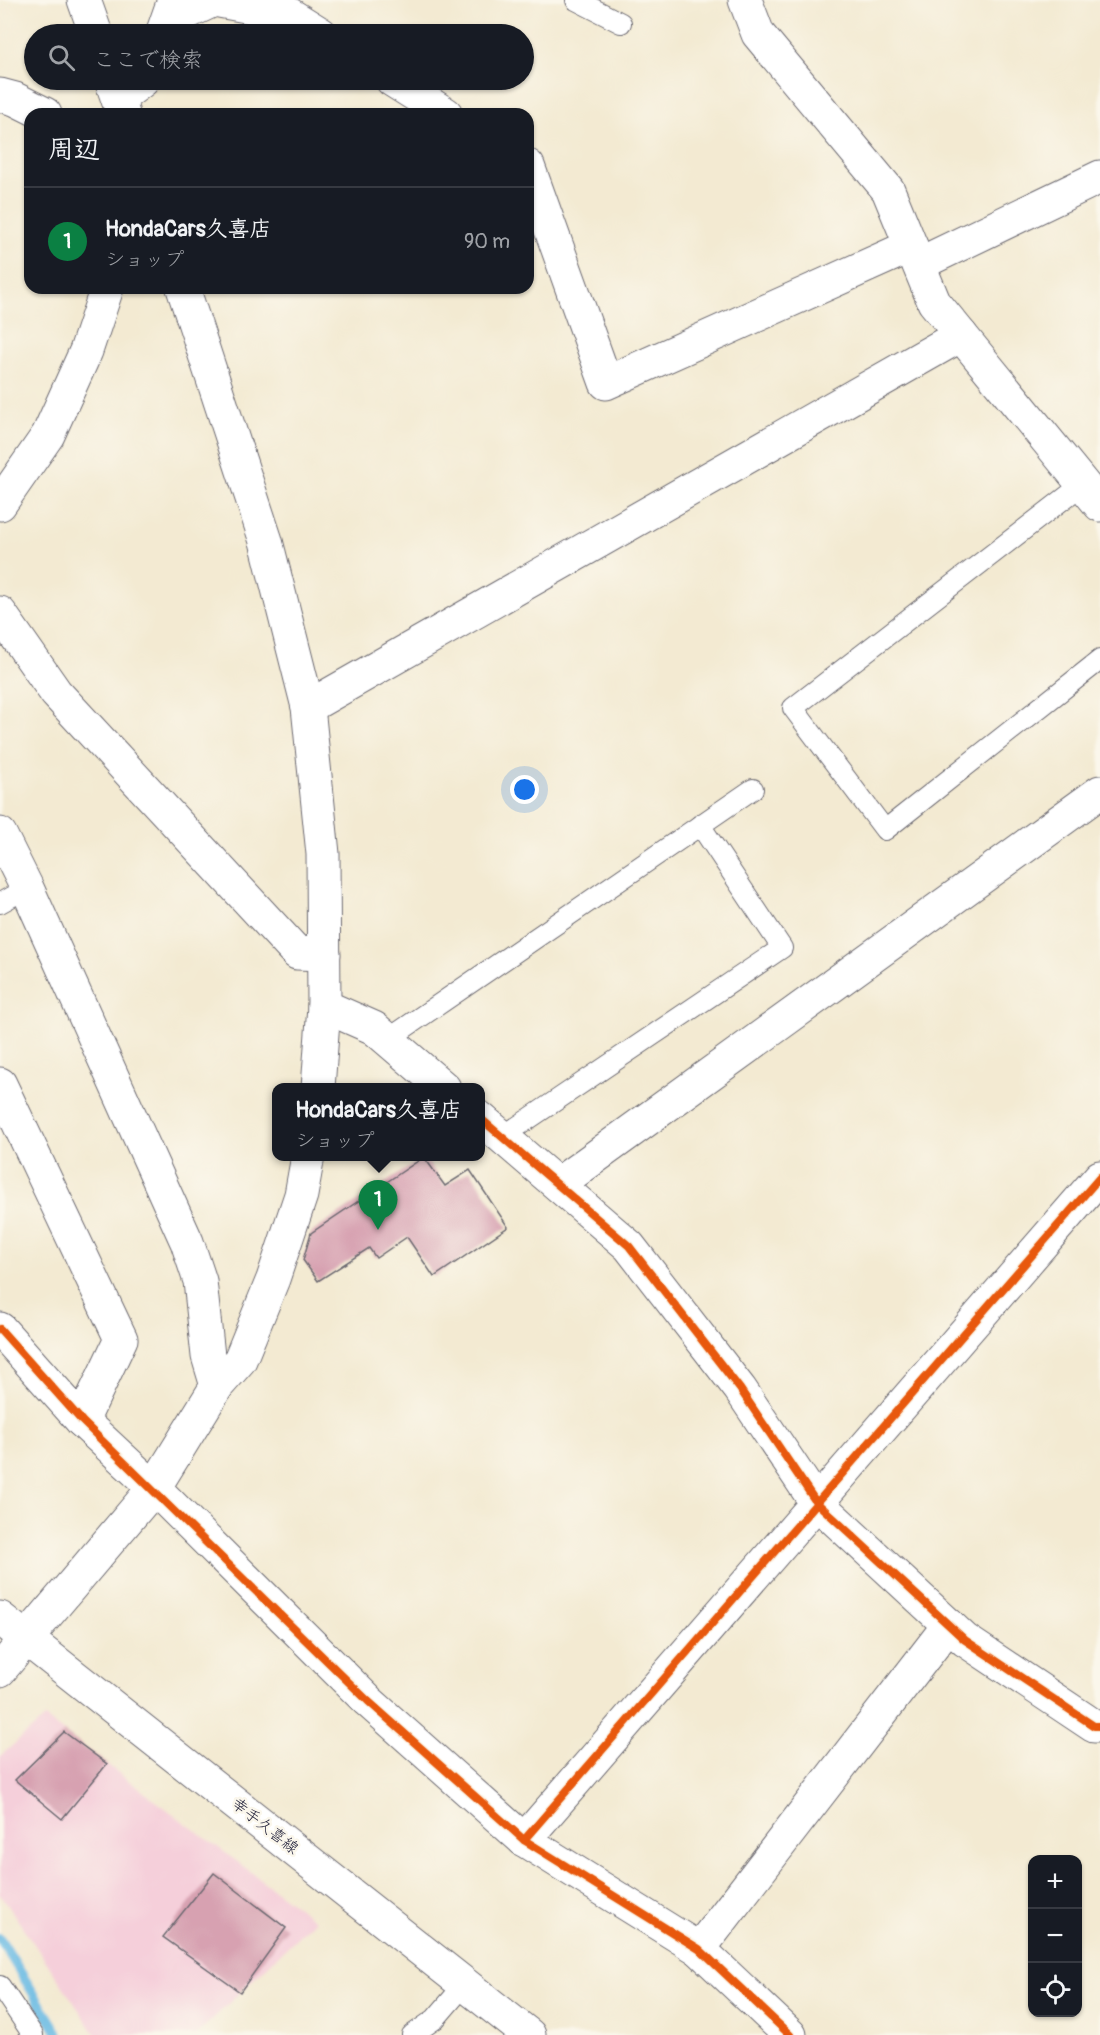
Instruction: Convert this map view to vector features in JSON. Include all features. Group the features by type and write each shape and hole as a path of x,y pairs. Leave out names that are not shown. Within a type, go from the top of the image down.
{"street":[{"path":"84,0 92,24"},
{"path":"168,19 214,0 289,14 305,24"},
{"path":"745,0 758,34 888,190 934,302 1092,494"},
{"path":"408,90 436,108"},
{"path":"0,95 33,108"},
{"path":"534,183 606,383 1100,177"},
{"path":"0,504 48,435 86,351 105,294"},
{"path":"185,294 266,541 308,707 323,854 324,1006 318,1083"},
{"path":"308,707 961,334"},
{"path":"0,613 56,693 297,953 324,954"},
{"path":"558,1184 1100,792"},
{"path":"0,834 14,895 187,1242 200,1281 208,1356 217,1386"},
{"path":"324,1006 374,1028 438,1083"},
{"path":"0,1084 122,1340 82,1420"},
{"path":"491,1127 629,1246 740,1389 816,1502 965,1640 1094,1726 1100,1726"},
{"path":"0,1670 154,1488 217,1386 240,1360 269,1289 301,1195 307,1161"},
{"path":"524,1840 1100,1177"},
{"path":"0,1329 82,1420 154,1488 368,1701 524,1840 699,1949 790,2035"},
{"name":"幸手久喜線","path":"0,1618 529,2035"},
{"path":"699,1949 949,1625"}],"lane":[{"path":"576,0 621,23"},
{"path":"1092,494 793,708 885,830 1100,660"},
{"path":"387,1040 753,789"},
{"path":"491,1127 782,948 700,825"},
{"path":"412,2035 435,2019 465,1984"},
{"path":"0,1986 33,2035"}],"shaded area":[{"path":"45,1718 315,1920 196,2035 96,2035 0,1894 0,1756"}],"building":[{"path":"418,1161 427,1161 445,1186 470,1170 508,1227 434,1277 407,1237 376,1258 369,1248 318,1281 303,1260 311,1233"},
{"path":"64,1732 107,1764 62,1819 15,1780"},
{"path":"214,1873 286,1928 240,1992 163,1937"}],"waterway":[{"path":"0,1939 59,2035"}],"cycle path":[{"path":"485,1122 629,1246 740,1389 816,1502 965,1640 1094,1726 1100,1726"},
{"path":"524,1840 1100,1177"},
{"path":"0,1329 82,1421 368,1701 524,1840 699,1949 790,2035"}],"place":[{"name":"HondaCars久喜店","path":"378,1230"}]}
